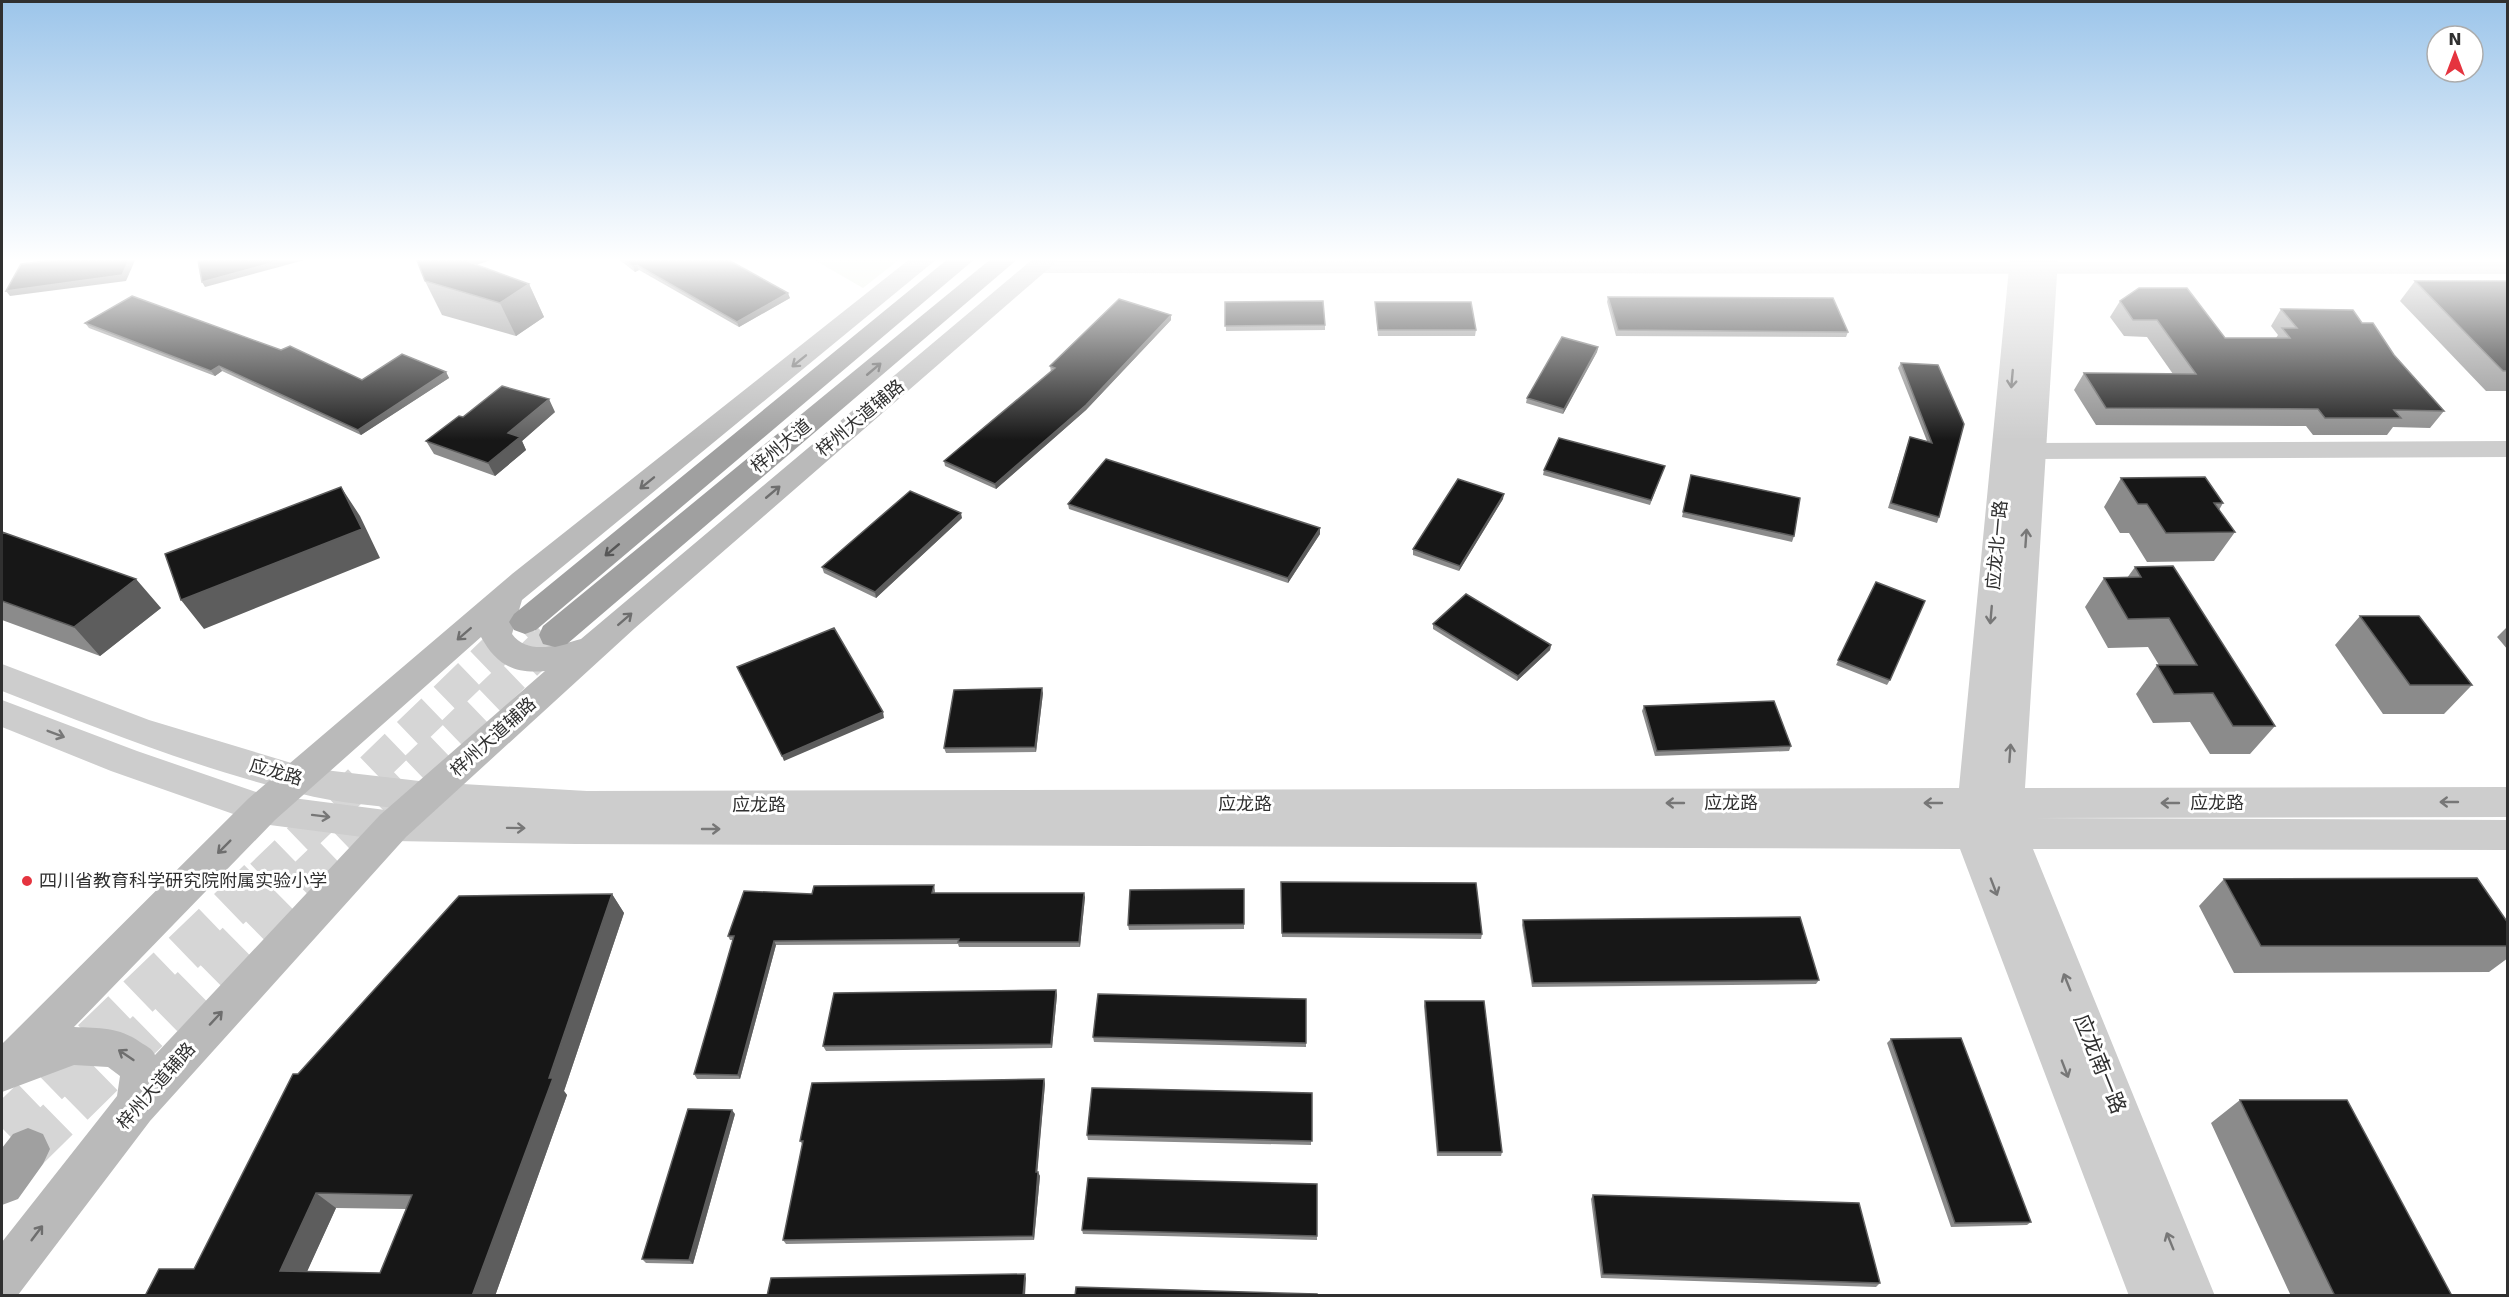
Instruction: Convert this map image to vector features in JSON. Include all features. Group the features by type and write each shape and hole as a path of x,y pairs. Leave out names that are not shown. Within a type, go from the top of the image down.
{"highway":[{"name":"梓州大道","path":"517,609 887,319"},
{"name":"梓州大道","path":"555,635 958,319"},
{"path":"2,1183 28,1149"}],"main road":[{"path":"2,1071 262,809 517,609 855,319"},
{"name":"梓州大道辅路","path":"2,1279 135,1106 393,826 966,319"},
{"path":"517,609 498,623 496,635 507,650 517,657 557,658 589,650"},
{"path":"2,1071 74,1046 115,1047 138,1064 142,1080 135,1106"}],"street":[{"name":"应龙北一路","path":"1990,818 2030,319"},
{"name":"应龙北一路","path":"1990,818 2032,451 2033,319"},
{"path":"2032,451 2508,449"},
{"name":"应龙路","path":"2,676 140,732 298,779 333,786 428,797 587,806 1990,818 2508,835"},
{"name":"应龙路","path":"2,713 124,761 262,809 393,826 600,829 1990,818 2508,802"},
{"name":"应龙南一路","path":"1990,818 2153,1296"},
{"name":"应龙南一路","path":"1990,818 2192,1296"}],"building":[{"path":"93,319 194,319 281,350 290,346 362,380 402,354 446,372 358,430 219,366 211,371 85,323"},
{"path":"1099,319 1168,319 1086,405 995,484 944,461 1055,368 1050,366"},
{"path":"1225,319 1324,319 1325,325 1225,326"},
{"path":"1377,319 1474,319 1476,330 1378,330"},
{"path":"1615,319 1842,319 1848,332 1618,330"},
{"path":"2210,319 2225,338 2290,338 2282,328 2297,328 2289,319 2359,319 2362,323 2373,323 2394,355 2444,411 2394,410 2401,418 2325,418 2318,409 2106,408 2084,373 2196,374 2157,320 2133,320"},
{"path":"2452,319 2508,319 2508,371 2503,371"},
{"path":"1562,337 1598,347 1564,409 1527,398"},
{"path":"1901,363 1938,365 1964,424 1939,517 1891,503 1910,437 1932,443"},
{"path":"502,386 549,399 508,433 520,437 488,463 426,441 459,416 463,417"},
{"path":"1559,438 1665,466 1651,500 1544,470"},
{"path":"1106,459 1320,528 1288,578 1068,504"},
{"path":"1691,475 1800,498 1794,536 1683,512"},
{"path":"2205,477 2223,503 2214,503 2235,532 2166,533 2147,504 2138,504 2121,478"},
{"path":"1458,479 1504,494 1460,566 1413,549"},
{"path":"341,487 362,529 181,600 165,554"},
{"path":"910,491 961,513 875,592 822,567"},
{"path":"2,532 136,579 74,627 2,601"},
{"path":"2173,566 2275,726 2233,726 2213,693 2174,694 2157,665 2197,665 2169,618 2128,619 2104,578 2141,577 2135,567"},
{"path":"1876,582 1925,601 1890,680 1838,660"},
{"path":"1466,594 1551,645 1518,676 1433,624"},
{"path":"2360,616 2419,616 2472,685 2410,685"},
{"path":"834,628 883,712 782,756 737,667"},
{"path":"1042,688 1035,747 944,748 954,690"},
{"path":"1774,701 1791,746 1657,751 1644,706"},
{"path":"2477,878 2508,923 2508,946 2261,946 2224,879"},
{"path":"1281,882 1476,883 1482,934 1282,933"},
{"path":"934,885 932,893 1084,893 1079,942 958,942 959,939 774,941 738,1075 694,1074 734,936 728,936 744,891 812,894 814,886"},
{"path":"1244,889 1244,924 1128,925 1130,890"},
{"path":"612,894 549,1078 553,1078 472,1296 145,1296 159,1269 194,1269 293,1074 298,1074 459,896","holes":["316,1193 412,1195 380,1273 280,1271"]},
{"path":"1800,917 1819,980 1533,983 1523,920"},
{"path":"1056,990 1051,1044 823,1046 834,993"},
{"path":"1098,994 1306,999 1306,1043 1093,1037"},
{"path":"1425,1001 1484,1001 1502,1152 1438,1152"},
{"path":"1961,1038 2031,1222 1955,1223 1891,1039"},
{"path":"1044,1079 1033,1236 783,1240 812,1083"},
{"path":"1092,1088 1312,1093 1312,1141 1087,1135"},
{"path":"2240,1100 2347,1100 2452,1296 2335,1296"},
{"path":"688,1109 732,1110 689,1260 642,1259"},
{"path":"1088,1178 1317,1184 1317,1236 1082,1230"},
{"path":"1593,1195 1859,1203 1880,1283 1603,1274"},
{"path":"1025,1274 1023,1296 767,1296 771,1278"},
{"path":"1076,1287 1317,1294 1317,1296 1075,1296"}],"tunnel":[{"path":"262,876 525,622"},
{"path":"305,876 555,635"},
{"path":"2,1128 264,875"},
{"path":"28,1149 306,875"}],"place":[{"name":"四川省教育科学研究院附属实验小学","path":"27,881"}]}
